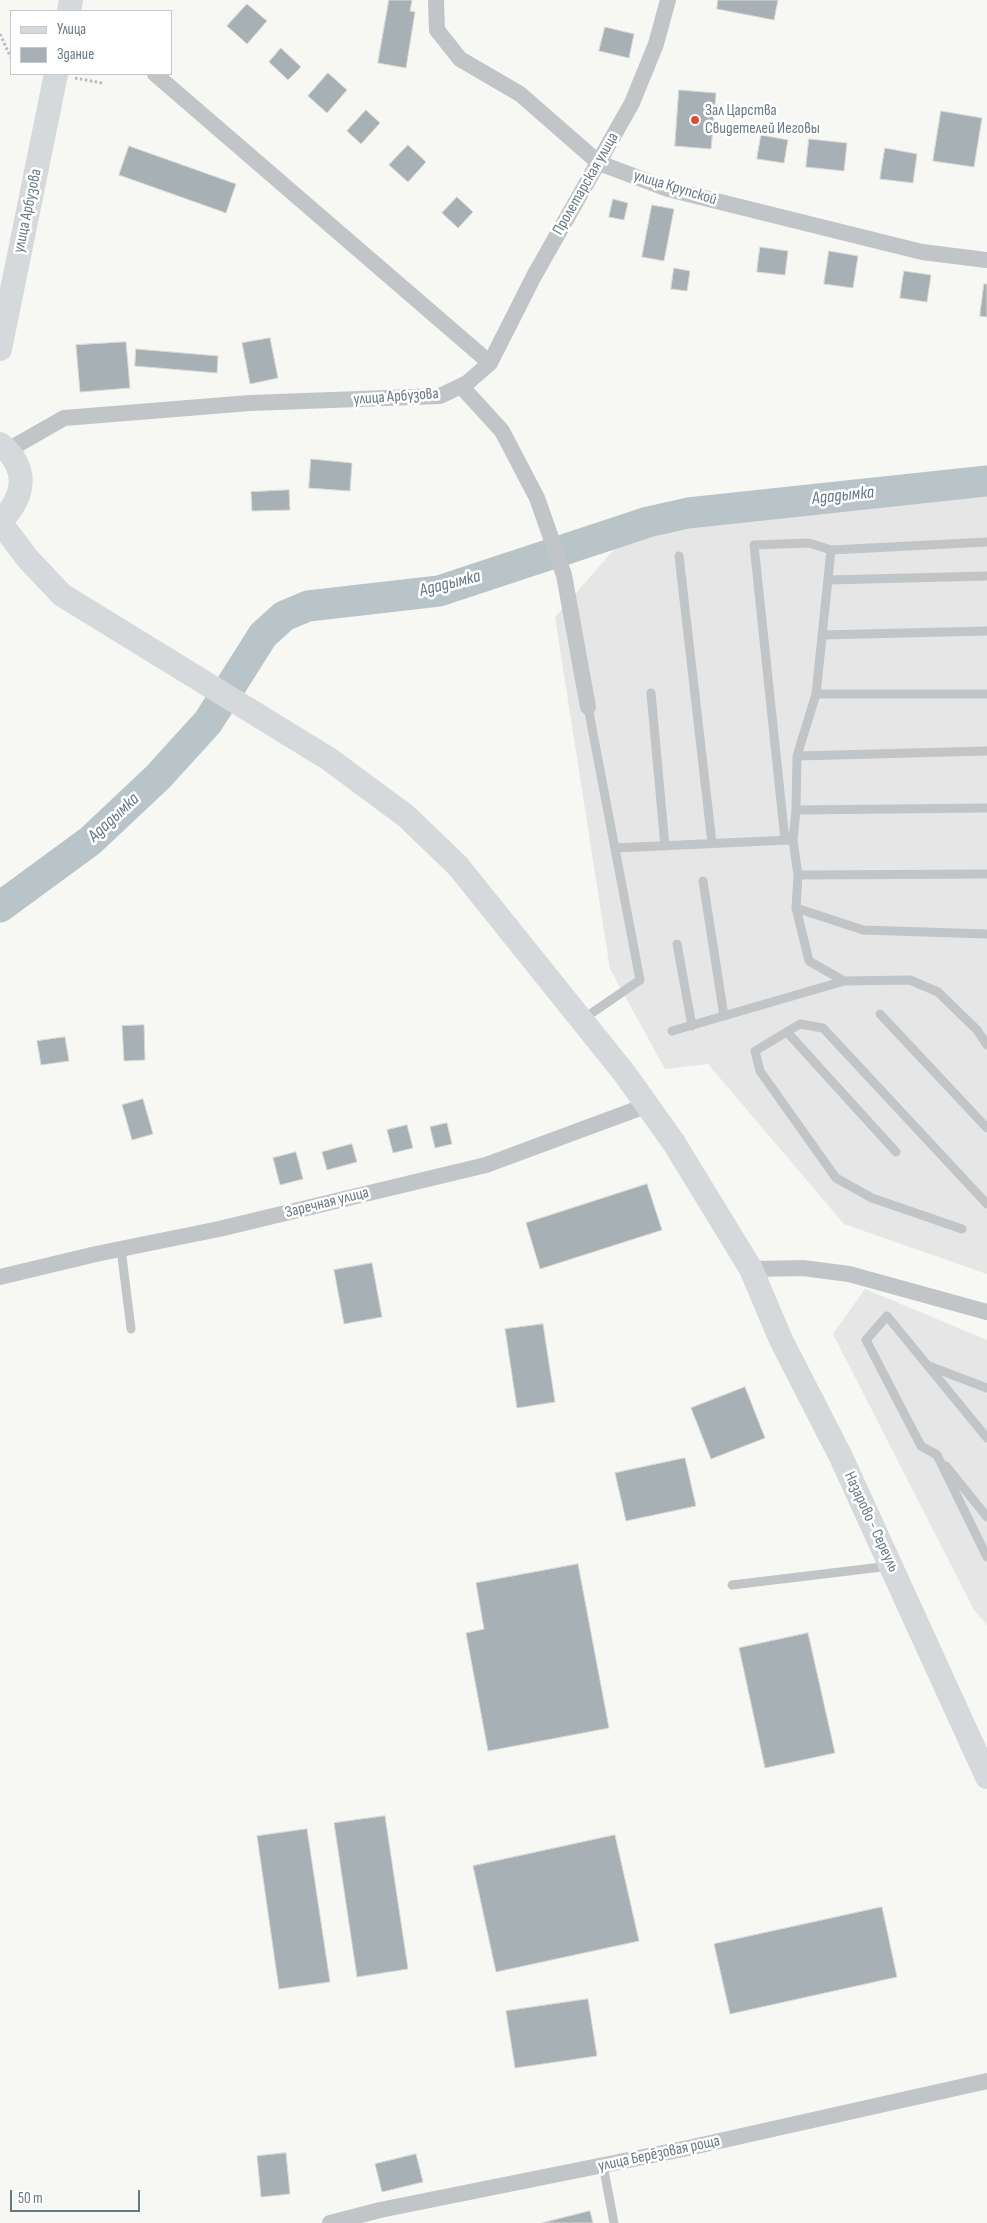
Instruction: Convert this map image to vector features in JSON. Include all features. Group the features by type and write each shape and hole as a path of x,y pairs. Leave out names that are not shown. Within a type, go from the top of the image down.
{"street":[{"name":"улица Крупской","path":"436,0 437,30 460,59 520,94 599,164 668,189 922,252 987,260"},
{"name":"Пролетарская улица","path":"490,363 534,276 632,103 656,44 668,0"},
{"name":"улица Арбузова","path":"0,349 3,323 56,75"},
{"path":"156,75 490,363"},
{"name":"улица Арбузова","path":"4,447 64,418 250,403 440,396 461,386 490,363"},
{"path":"461,386 502,431 537,498 564,575 577,637 588,707"},
{"path":"0,522 14,507 21,486 16,462 4,447"},
{"name":"Назарово - Сереуль","path":"0,522 28,559 62,595 329,759 406,816 458,866 648,1105 674,1143 751,1269 781,1340 841,1457 987,1777"},
{"name":"Заречная улица","path":"0,1276 219,1229 486,1164 648,1105"},
{"path":"751,1269 803,1268 849,1274 987,1312"},
{"name":"улица Берёзовая роща","path":"341,2222 380,2210 688,2148 987,2081"}],"lane":[{"path":"844,981 809,961 796,908 798,875 789,840 754,545 809,543 831,550 987,542"},
{"path":"789,840 796,810 797,756 816,694 831,550"},
{"path":"679,556 712,843"},
{"path":"828,580 987,576"},
{"path":"822,635 987,631"},
{"path":"651,693 665,846"},
{"path":"816,694 987,694"},
{"path":"581,1021 640,980 588,707"},
{"path":"797,756 987,751"},
{"path":"796,810 987,808"},
{"path":"615,848 789,840"},
{"path":"798,875 987,874"},
{"path":"703,881 724,1016"},
{"path":"796,908 863,930 987,934"},
{"path":"677,944 692,1026"},
{"path":"672,1031 844,981 910,980 938,992 977,1030 987,1045"},
{"path":"880,1014 987,1128"},
{"path":"962,1229 872,1198 836,1178 760,1071 754,1050 800,1024 823,1028 987,1204"},
{"path":"787,1032 896,1152"},
{"path":"122,1249 131,1329"},
{"path":"987,1438 888,1316 866,1340 922,1446 937,1455 987,1516"},
{"path":"928,1365 985,1387"},
{"path":"937,1455 987,1557"},
{"path":"732,1585 891,1566"},
{"path":"604,2165 614,2223"}],"path":[{"path":"0,34 10,56"},
{"path":"62,75 102,82"}],"shaded area":[{"path":"987,496 987,1274 844,1224 708,1064 665,1069 610,969 555,617 632,529 753,507"},
{"path":"865,1289 987,1340 987,1625 974,1610 833,1334"}],"building":[{"path":"389,0 412,0 410,11 415,12 406,68 378,63"},
{"path":"718,0 778,0 774,20 717,9"},
{"path":"247,4 267,21 247,44 227,26"},
{"path":"605,27 634,34 629,58 599,51"},
{"path":"281,48 301,67 288,80 269,62"},
{"path":"328,73 347,90 327,113 308,96"},
{"name":"Зал Царства Свидетелей Иеговы","path":"679,90 716,93 711,149 675,146"},
{"path":"366,110 380,123 361,144 347,131"},
{"path":"941,111 982,118 974,167 933,161"},
{"path":"761,135 788,140 784,163 757,159"},
{"path":"809,139 847,143 844,171 806,167"},
{"path":"408,145 426,162 408,182 389,165"},
{"path":"129,146 236,184 226,213 119,175"},
{"path":"885,148 917,154 913,183 880,179"},
{"path":"457,197 473,212 458,228 442,213"},
{"path":"613,199 628,203 624,220 609,217"},
{"path":"652,205 674,209 664,261 642,257"},
{"path":"760,247 788,251 785,275 757,272"},
{"path":"829,251 858,256 853,288 824,284"},
{"path":"674,268 690,271 687,291 671,289"},
{"path":"904,271 931,275 927,302 900,298"},
{"path":"984,284 987,284 987,317 980,316"},
{"path":"270,338 278,378 250,384 242,343"},
{"path":"126,342 130,388 80,392 76,345"},
{"path":"136,349 218,356 217,373 135,366"},
{"path":"311,459 352,463 350,491 309,488"},
{"path":"289,490 290,510 252,511 251,492"},
{"path":"144,1025 145,1060 124,1061 122,1026"},
{"path":"65,1037 69,1061 41,1065 37,1041"},
{"path":"143,1099 153,1134 132,1140 122,1105"},
{"path":"447,1123 452,1144 435,1148 430,1127"},
{"path":"407,1125 413,1148 393,1153 387,1130"},
{"path":"352,1144 357,1162 327,1170 322,1152"},
{"path":"296,1152 303,1179 280,1185 273,1158"},
{"path":"647,1184 662,1230 540,1269 526,1223"},
{"path":"372,1263 382,1317 344,1324 334,1270"},
{"path":"543,1324 555,1402 517,1408 505,1329"},
{"path":"745,1387 765,1438 711,1459 691,1408"},
{"path":"685,1458 696,1506 626,1521 615,1473"},
{"path":"578,1564 609,1728 488,1751 466,1633 484,1629 476,1583"},
{"path":"808,1633 835,1753 765,1768 739,1648"},
{"path":"385,1816 408,1969 357,1977 334,1823"},
{"path":"307,1829 330,1982 279,1989 257,1836"},
{"path":"615,1835 639,1941 496,1972 473,1866"},
{"path":"882,1907 897,1977 730,2014 714,1944"},
{"path":"588,1999 597,2056 515,2068 506,2011"},
{"path":"286,2153 290,2194 261,2197 257,2156"},
{"path":"416,2154 423,2182 382,2192 375,2164"},
{"path":"590,2211 593,2223 542,2223"}],"waterway":[{"name":"Ададымка","path":"0,907 90,841 158,777 208,722 263,635 284,616 308,606 439,591 648,522 688,513 987,481"}],"place":[{"name":"Зал Царства Свидетелей Иеговы","path":"695,120"}]}
